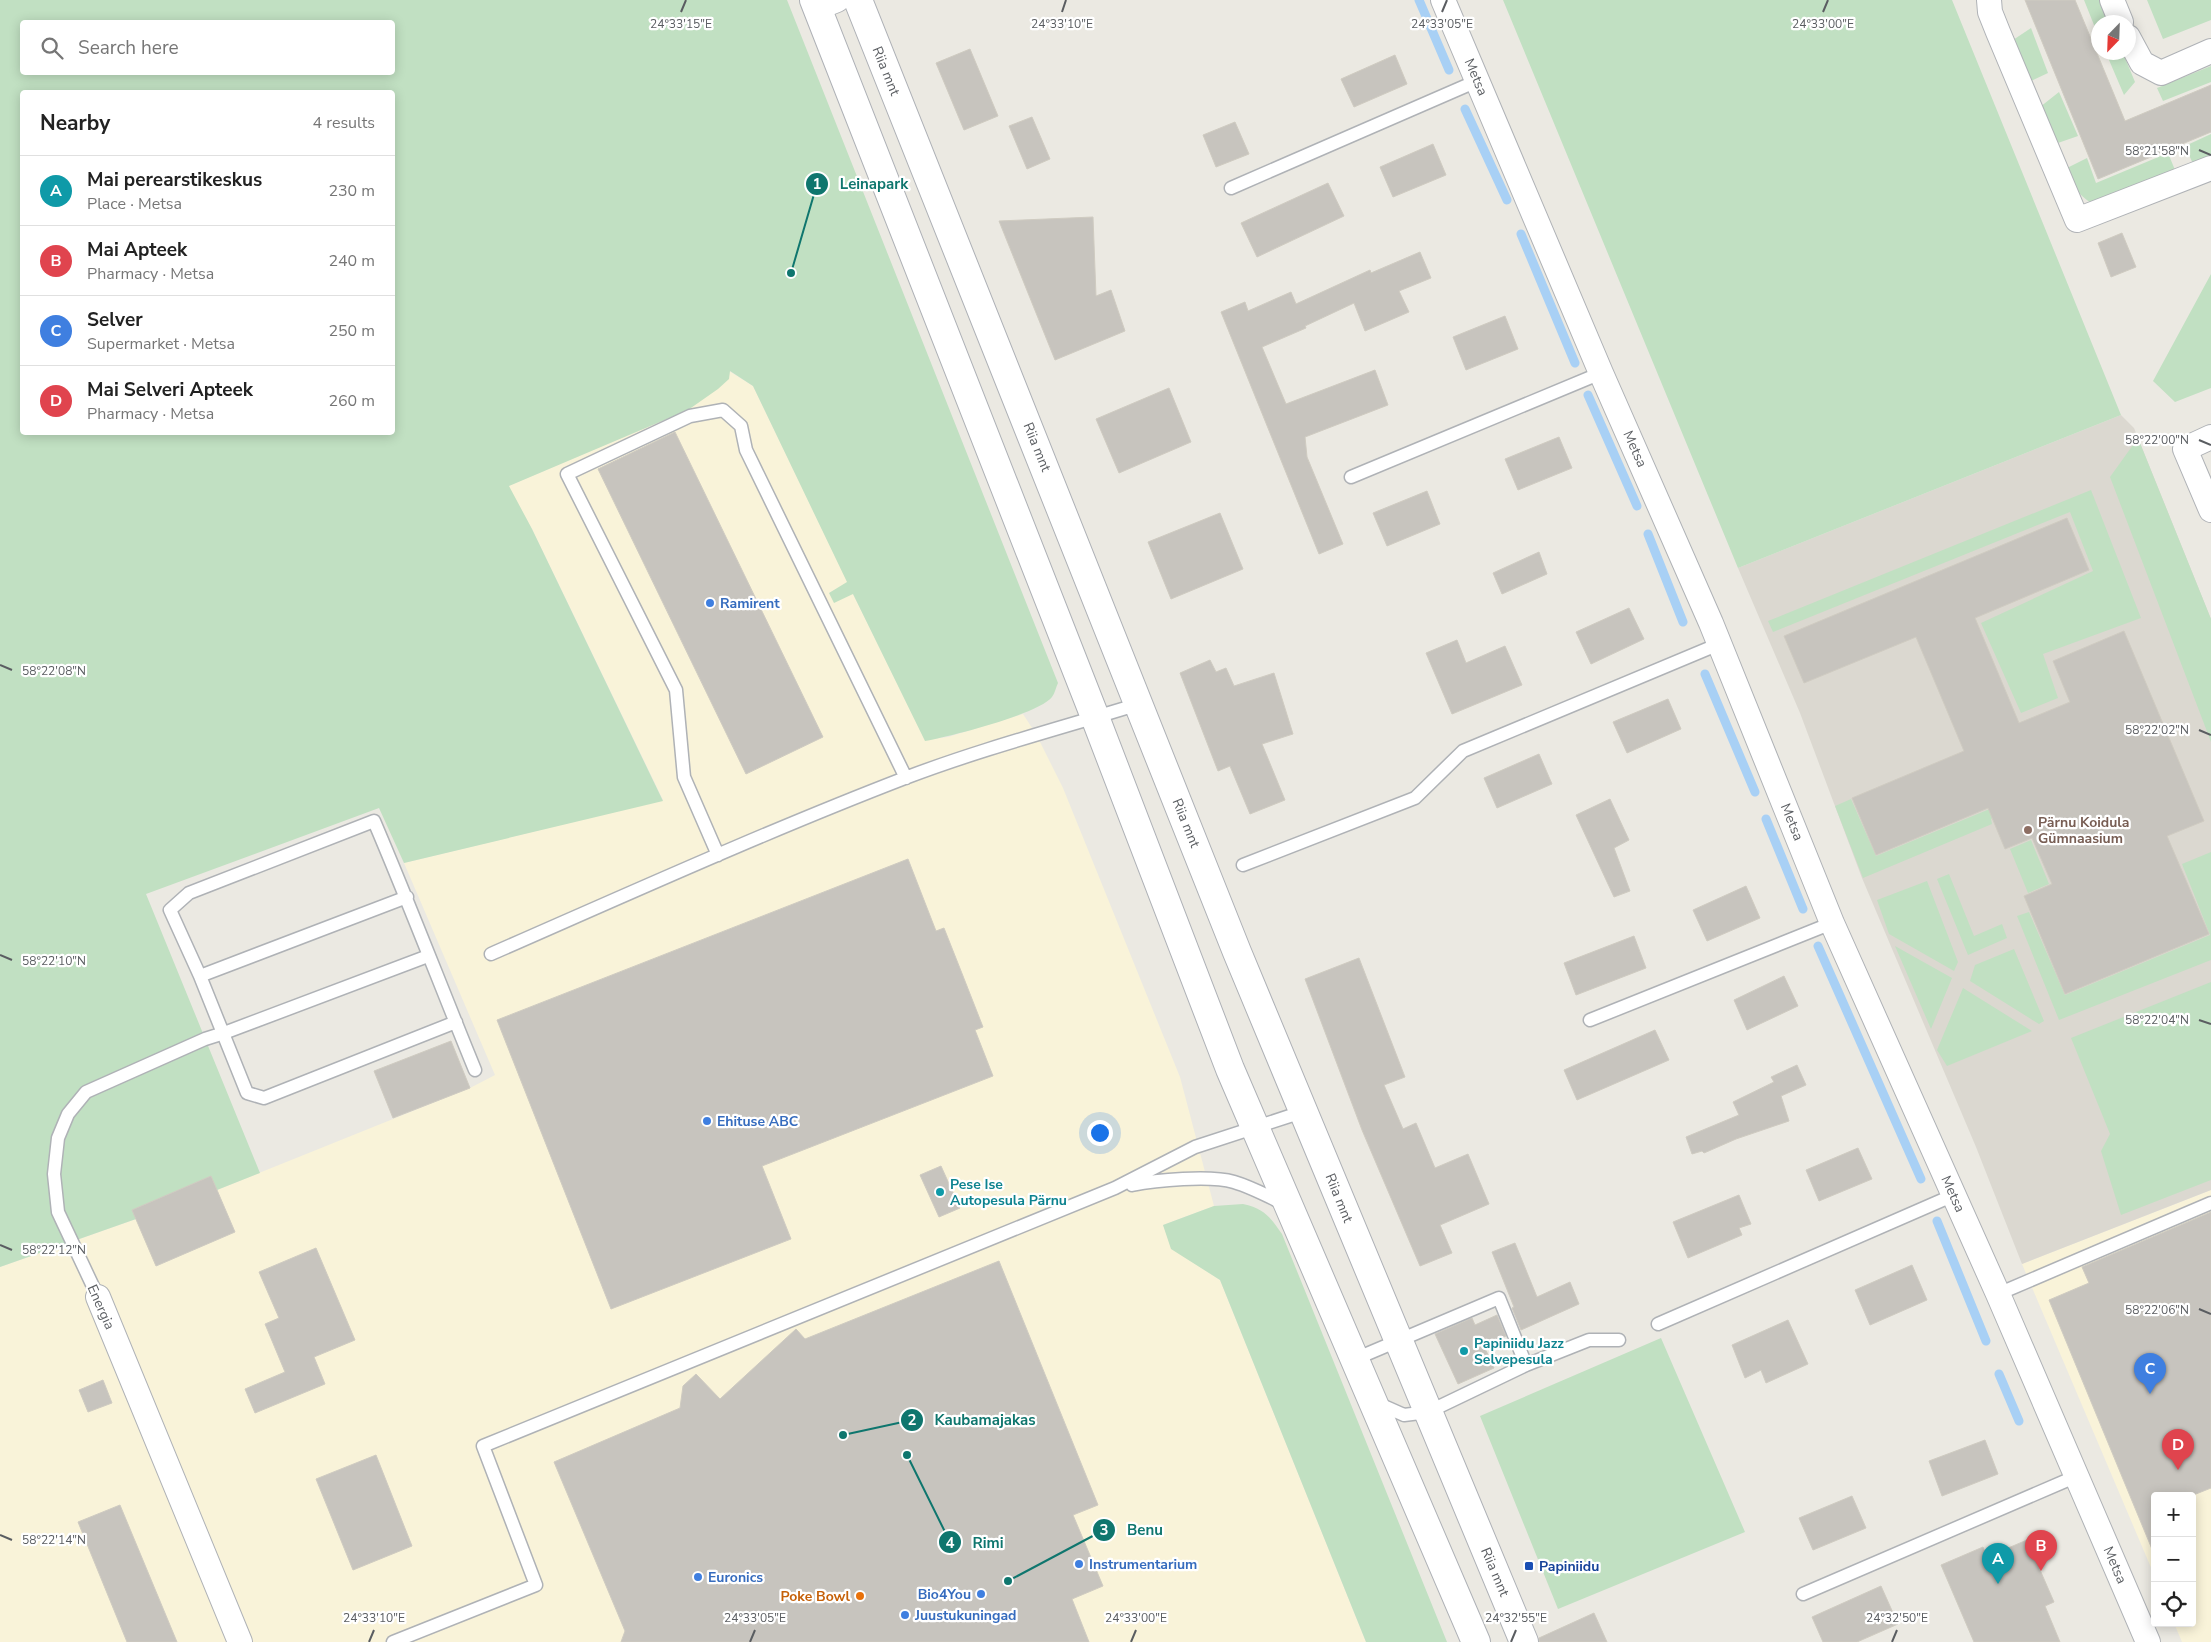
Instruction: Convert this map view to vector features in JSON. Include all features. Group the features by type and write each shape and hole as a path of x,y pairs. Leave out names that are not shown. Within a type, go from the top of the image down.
{"main road":[{"name":"Riia mnt","path":"858,0 1234,943 1279,1048 1302,1112 1524,1642"},
{"path":"823,3 1230,1069 1476,1642"}],"street":[{"name":"Metsa","path":"1443,0 1601,373 1719,644 1832,923 1998,1294 2148,1642"},
{"path":"1989,0 1990,12 2077,220 2211,168"},
{"path":"2112,0 2118,15"},
{"path":"2136,51 2142,62 2161,73 2211,52"},
{"path":"2211,437 2185,449 2211,510"},
{"name":"Energia","path":"98,1297 240,1642"}],"lane":[{"path":"1231,188 1477,81"},
{"path":"1351,477 1601,373"},
{"path":"718,855 684,776 676,690 567,474 690,416 723,410 741,426 746,450 906,778"},
{"path":"1243,865 1415,798 1463,751 1719,644"},
{"path":"491,954 718,855 906,778 1036,734 1139,704"},
{"path":"456,1022 264,1098 247,1093 224,1033 170,910 189,893 374,821 406,896 428,956 456,1022 475,1070"},
{"path":"200,976 406,896"},
{"path":"1590,1020 1832,923"},
{"name":"Energia","path":"98,1297 58,1212 54,1174 58,1138 68,1114 86,1092 205,1038 224,1033 428,956"},
{"path":"393,1642 536,1585 482,1446 1115,1188 1195,1147 1302,1112"},
{"path":"1115,1188 1155,1180 1231,1181 1258,1191 1290,1207"},
{"path":"1658,1324 1954,1195"},
{"path":"1998,1294 2211,1203"},
{"path":"1355,1359 1499,1298 1526,1366"},
{"path":"1373,1401 1404,1416 1428,1412 1526,1366 1589,1340 1619,1340"},
{"path":"1802,1594 2077,1476"}],"shaded area":[{"path":"729,371 753,386 848,583 829,593 853,594 925,740 948,737 1023,714 1036,734 1063,788 1180,1077 1214,1206 1163,1225 1172,1249 1220,1280 1366,1642 0,1642 0,1267 136,1219 157,1266 235,1232 217,1190 470,1088 495,1075 404,863 663,800 532,529 508,486 688,410"},
{"name":"Pärnu Koidula Gümnaasium","path":"2121,415 2134,428 2211,619 2211,1190 2022,1264 1976,1147 1862,878 1800,713 1738,568"},
{"path":"2211,1190 2211,1642 2182,1642 2176,1627 2196,1627 2196,1492 2151,1492 2151,1568 2022,1264"}],"green space":[{"path":"0,0 787,0 1058,683 1052,697 1044,704 1012,717 972,730 925,741 853,594 834,603 829,593 847,582 753,386 730,371 729,379 688,410 509,486 532,529 663,801 404,863 379,808 146,894 260,1173 217,1190 211,1176 132,1210 136,1219 0,1267"},
{"path":"1503,0 1952,0 2121,415 1738,568"},
{"path":"2084,0 2102,0 2108,15 2091,15 2091,18"},
{"path":"2147,0 2211,0 2211,20 2163,39"},
{"path":"2031,28 2048,73 2031,81 2013,40"},
{"path":"2109,60 2126,60 2135,82 2124,95"},
{"path":"2211,66 2211,82 2163,101 2157,88"},
{"path":"2059,92 2078,136 2055,144 2040,107"},
{"path":"2211,134 2211,159 2194,166 2185,146"},
{"path":"2168,153 2175,170 2097,206 2085,199 2077,190 2070,181 2065,169 2087,158 2096,183"},
{"path":"2211,274 2211,388 2175,402 2153,381"},
{"path":"2138,438 2211,619 2211,742 2110,477"},
{"path":"2091,490 2141,618 2043,654 2058,698 2021,713 1981,623 2093,571 2070,512 1773,632 1768,621"},
{"path":"1851,799 1876,856 2009,801 2012,810 1991,819 1992,824 1863,878 1835,806"},
{"path":"2031,840 2049,884 2028,893 2010,849"},
{"path":"2211,852 2211,960 2059,1020 2017,916 2029,912 2065,995 2210,935 2182,864"},
{"path":"1949,874 1974,936 2002,924 2007,938 1968,955 1937,879"},
{"path":"1927,881 1958,962 1954,971 1889,934 1877,900"},
{"path":"1895,946 1952,978 1931,1029"},
{"path":"2014,949 2044,1021 2039,1024 1970,981 1975,965"},
{"path":"2211,982 2211,1180 2121,1215 2101,1151 2110,1134 2071,1038"},
{"path":"1963,988 2032,1031 1947,1066 1937,1050"},
{"path":"1243,1204 1257,1208 1266,1214 1282,1234 1447,1642 1366,1642 1220,1280 1171,1249 1163,1225 1214,1206"},
{"path":"1661,1338 1745,1532 1558,1609 1480,1416"}],"building":[{"path":"2025,0 2075,0 2091,39 2091,60 2100,60 2125,121 2211,85 2211,132 2098,179"},
{"path":"970,49 998,116 964,130 936,63"},
{"path":"1395,55 1407,84 1354,107 1341,79"},
{"path":"1032,117 1050,159 1027,169 1009,126"},
{"path":"1235,122 1249,154 1216,167 1203,135"},
{"path":"1433,144 1446,175 1393,197 1380,167"},
{"path":"1328,183 1344,216 1257,257 1241,223"},
{"path":"1093,217 1096,296 1111,290 1125,331 1055,360 999,221"},
{"path":"2122,233 2136,267 2111,277 2098,243"},
{"path":"1420,252 1431,278 1399,291 1409,312 1365,331 1354,303 1305,326 1306,328 1262,347 1286,404 1375,370 1388,405 1305,437 1307,457 1343,544 1319,554 1221,312 1245,302 1248,311 1291,292 1296,304 1370,270 1371,273"},
{"path":"1505,316 1518,349 1466,370 1453,337"},
{"path":"1169,388 1191,442 1119,473 1096,419"},
{"name":"Ramirent","path":"675,432 823,737 746,774 598,469"},
{"path":"1559,437 1572,468 1518,490 1505,459"},
{"path":"1427,491 1440,524 1387,546 1373,513"},
{"path":"1220,513 1243,569 1171,599 1148,542"},
{"path":"2067,518 2089,570 1975,618 2019,723 2070,702 2053,661 2124,631 2204,821 2167,836 2209,934 2065,994 2024,896 2052,884 2032,838 2005,849 1988,808 1876,855 1852,798 1964,751 1916,637 1804,683 1784,636"},
{"path":"1539,552 1547,574 1502,594 1493,573"},
{"path":"1629,608 1644,639 1591,664 1576,632"},
{"path":"1457,640 1466,663 1505,646 1522,685 1452,714 1426,653"},
{"path":"1210,660 1216,672 1226,668 1234,686 1274,673 1293,734 1262,744 1285,800 1250,814 1230,766 1218,771 1180,673"},
{"path":"1668,699 1681,729 1627,753 1613,722"},
{"path":"1539,754 1552,784 1497,808 1484,778"},
{"path":"1610,799 1629,840 1614,848 1630,891 1614,897 1576,815"},
{"name":"Ehituse ABC","path":"908,859 936,931 944,928 983,1027 975,1030 993,1076 762,1166 791,1239 611,1309 497,1020"},
{"path":"1746,886 1760,918 1707,941 1693,910"},
{"path":"1634,936 1646,968 1576,995 1564,963"},
{"path":"1359,958 1405,1077 1384,1085 1403,1129 1416,1123 1435,1168 1468,1154 1489,1204 1440,1225 1452,1253 1420,1266 1362,1130 1305,979"},
{"path":"1784,976 1798,1006 1747,1030 1734,1000"},
{"path":"1655,1030 1669,1060 1577,1100 1564,1070"},
{"path":"451,1041 470,1088 393,1118 374,1071"},
{"path":"1797,1065 1806,1085 1781,1096 1789,1121 1736,1139 1704,1153 1702,1151 1692,1154 1686,1137 1739,1115 1733,1102 1774,1082 1771,1077"},
{"path":"1858,1148 1872,1179 1819,1201 1806,1170"},
{"name":"Pese Ise Autopesula Pärnu","path":"941,1166 960,1208 939,1217 920,1175"},
{"path":"211,1176 235,1232 156,1266 132,1210"},
{"path":"1739,1195 1751,1224 1739,1228 1742,1235 1688,1258 1673,1222"},
{"path":"2211,1212 2211,1488 2196,1494 2196,1492 2151,1492 2151,1547 2049,1300 2089,1283 2082,1267"},
{"path":"1515,1243 1537,1297 1570,1282 1579,1304 1521,1330 1492,1252"},
{"path":"316,1248 355,1340 314,1357 325,1384 255,1413 245,1389 285,1372 265,1324 279,1318 259,1272"},
{"path":"999,1261 1098,1505 1073,1515 1103,1586 1072,1599 1089,1642 621,1642 625,1631 554,1462 680,1408 683,1386 696,1374 720,1399 796,1329 805,1339"},
{"path":"1912,1265 1927,1300 1870,1325 1855,1290"},
{"name":"Papiniidu Jazz Selvepesula","path":"1497,1315 1506,1336 1484,1346 1494,1368 1458,1384 1435,1334 1472,1318 1475,1325"},
{"path":"1788,1320 1808,1364 1766,1383 1761,1370 1745,1378 1732,1345"},
{"path":"103,1380 112,1403 88,1412 79,1390"},
{"path":"1985,1440 1998,1474 1942,1496 1929,1461"},
{"path":"376,1455 412,1546 353,1570 316,1479"},
{"path":"1852,1496 1866,1528 1813,1550 1799,1518"},
{"path":"120,1505 177,1642 127,1642 78,1522"},
{"path":"2027,1540 2054,1602 2045,1606 2060,1642 1974,1642 1941,1565 1983,1547 1987,1557"},
{"path":"1881,1586 1898,1624 1857,1642 1823,1642 1812,1617"},
{"path":"1594,1613 1607,1642 1539,1642 1539,1638"}],"waterway":[{"path":"1419,0 1449,70"},
{"path":"1465,109 1507,200"},
{"path":"1521,234 1575,363"},
{"path":"1588,395 1637,506"},
{"path":"1648,534 1683,622"},
{"path":"1705,674 1755,792"},
{"path":"1766,819 1803,909"},
{"path":"1818,946 1921,1179"},
{"path":"1937,1221 1986,1341"},
{"path":"1999,1374 2019,1421"}],"place":[{"name":"Leinapark","path":"791,273"},
{"name":"Ramirent","path":"710,603"},
{"name":"Pärnu Koidula Gümnaasium","path":"2028,830"},
{"name":"Ehituse ABC","path":"707,1121"},
{"name":"Pese Ise Autopesula Pärnu","path":"940,1192"},
{"name":"Papiniidu Jazz Selvepesula","path":"1464,1351"},
{"name":"Selver","path":"2150,1394"},
{"name":"Kaubamajakas","path":"843,1435"},
{"name":"Rimi","path":"907,1455"},
{"name":"Mai Selveri Apteek","path":"2178,1470"},
{"name":"Instrumentarium","path":"1079,1564"},
{"name":"Papiniidu","path":"1529,1566"},
{"name":"Mai Apteek","path":"2041,1571"},
{"name":"Euronics","path":"698,1577"},
{"name":"Benu","path":"1008,1581"},
{"name":"Mai perearstikeskus","path":"1998,1584"},
{"name":"Bio4You","path":"981,1594"},
{"name":"Poke Bowl","path":"860,1596"},
{"name":"Juustukuningad","path":"905,1615"}]}
